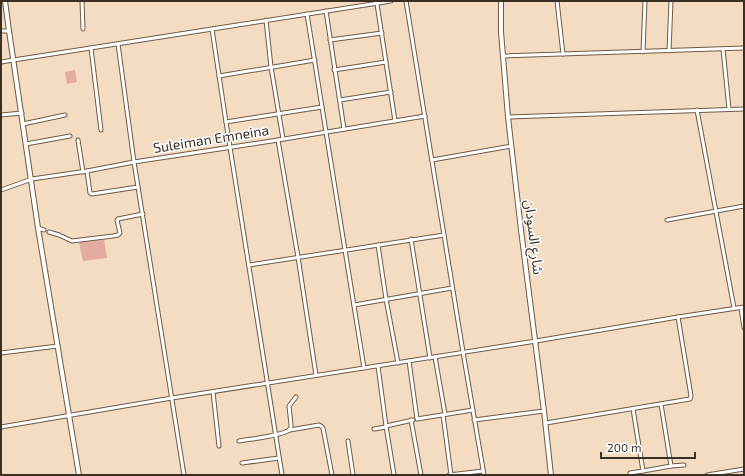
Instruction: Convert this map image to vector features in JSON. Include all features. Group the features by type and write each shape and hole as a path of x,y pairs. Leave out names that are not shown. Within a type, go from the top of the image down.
{"street":[{"path":"5,1 8,31 22,113 38,228 79,475"},
{"path":"82,1 83,28"},
{"path":"1,62 392,1"},
{"path":"406,1 452,288 484,475"},
{"name":"شارع السودان","path":"501,1 503,56 508,117 546,423 551,475"},
{"path":"557,1 562,54"},
{"path":"643,52 645,1"},
{"path":"670,51 671,1"},
{"path":"377,4 395,121"},
{"path":"326,11 344,129"},
{"path":"307,14 364,368"},
{"path":"266,20 283,139"},
{"path":"212,29 282,475"},
{"path":"1,31 8,31"},
{"path":"330,40 382,33"},
{"path":"118,44 134,162 184,475"},
{"path":"91,48 101,130"},
{"path":"503,56 744,48"},
{"path":"723,49 729,109"},
{"path":"219,76 315,60"},
{"path":"334,70 386,62"},
{"path":"340,100 391,92"},
{"path":"226,122 322,107"},
{"path":"508,117 744,108"},
{"path":"697,110 734,308"},
{"path":"1,115 22,113"},
{"path":"23,124 65,115"},
{"name":"Suleiman Emneina","path":"1,190 32,179 425,116"},
{"path":"26,144 70,136"},
{"path":"78,140 90,193 92,194 138,187"},
{"path":"278,140 316,375"},
{"path":"432,160 512,146"},
{"path":"667,220 744,206"},
{"path":"49,232 60,235 72,241 113,236 120,233 118,219 142,214"},
{"path":"38,228 44,230"},
{"path":"249,265 444,234"},
{"path":"411,239 430,358"},
{"path":"378,245 398,363"},
{"path":"354,305 452,288"},
{"path":"1,427 172,398 430,358 734,308 742,308 744,328"},
{"path":"546,423 689,400 691,398 678,317"},
{"path":"1,353 58,346"},
{"path":"435,357 444,415 450,475 483,470"},
{"path":"409,361 416,419"},
{"path":"378,366 394,475"},
{"path":"213,392 219,446"},
{"path":"290,430 291,425 288,406 296,397"},
{"path":"661,404 671,466"},
{"path":"633,409 642,471"},
{"path":"374,429 416,419 473,410"},
{"path":"474,420 544,411"},
{"path":"412,420 421,475"},
{"path":"239,441 319,425 323,428 332,475"},
{"path":"348,441 353,475"},
{"path":"242,463 279,458"},
{"path":"630,474 684,465"},
{"path":"706,475 744,468"}],"shaded area":[{"path":"75,70 77,82 67,84 65,72"},
{"path":"104,240 107,258 83,261 80,242"}]}
